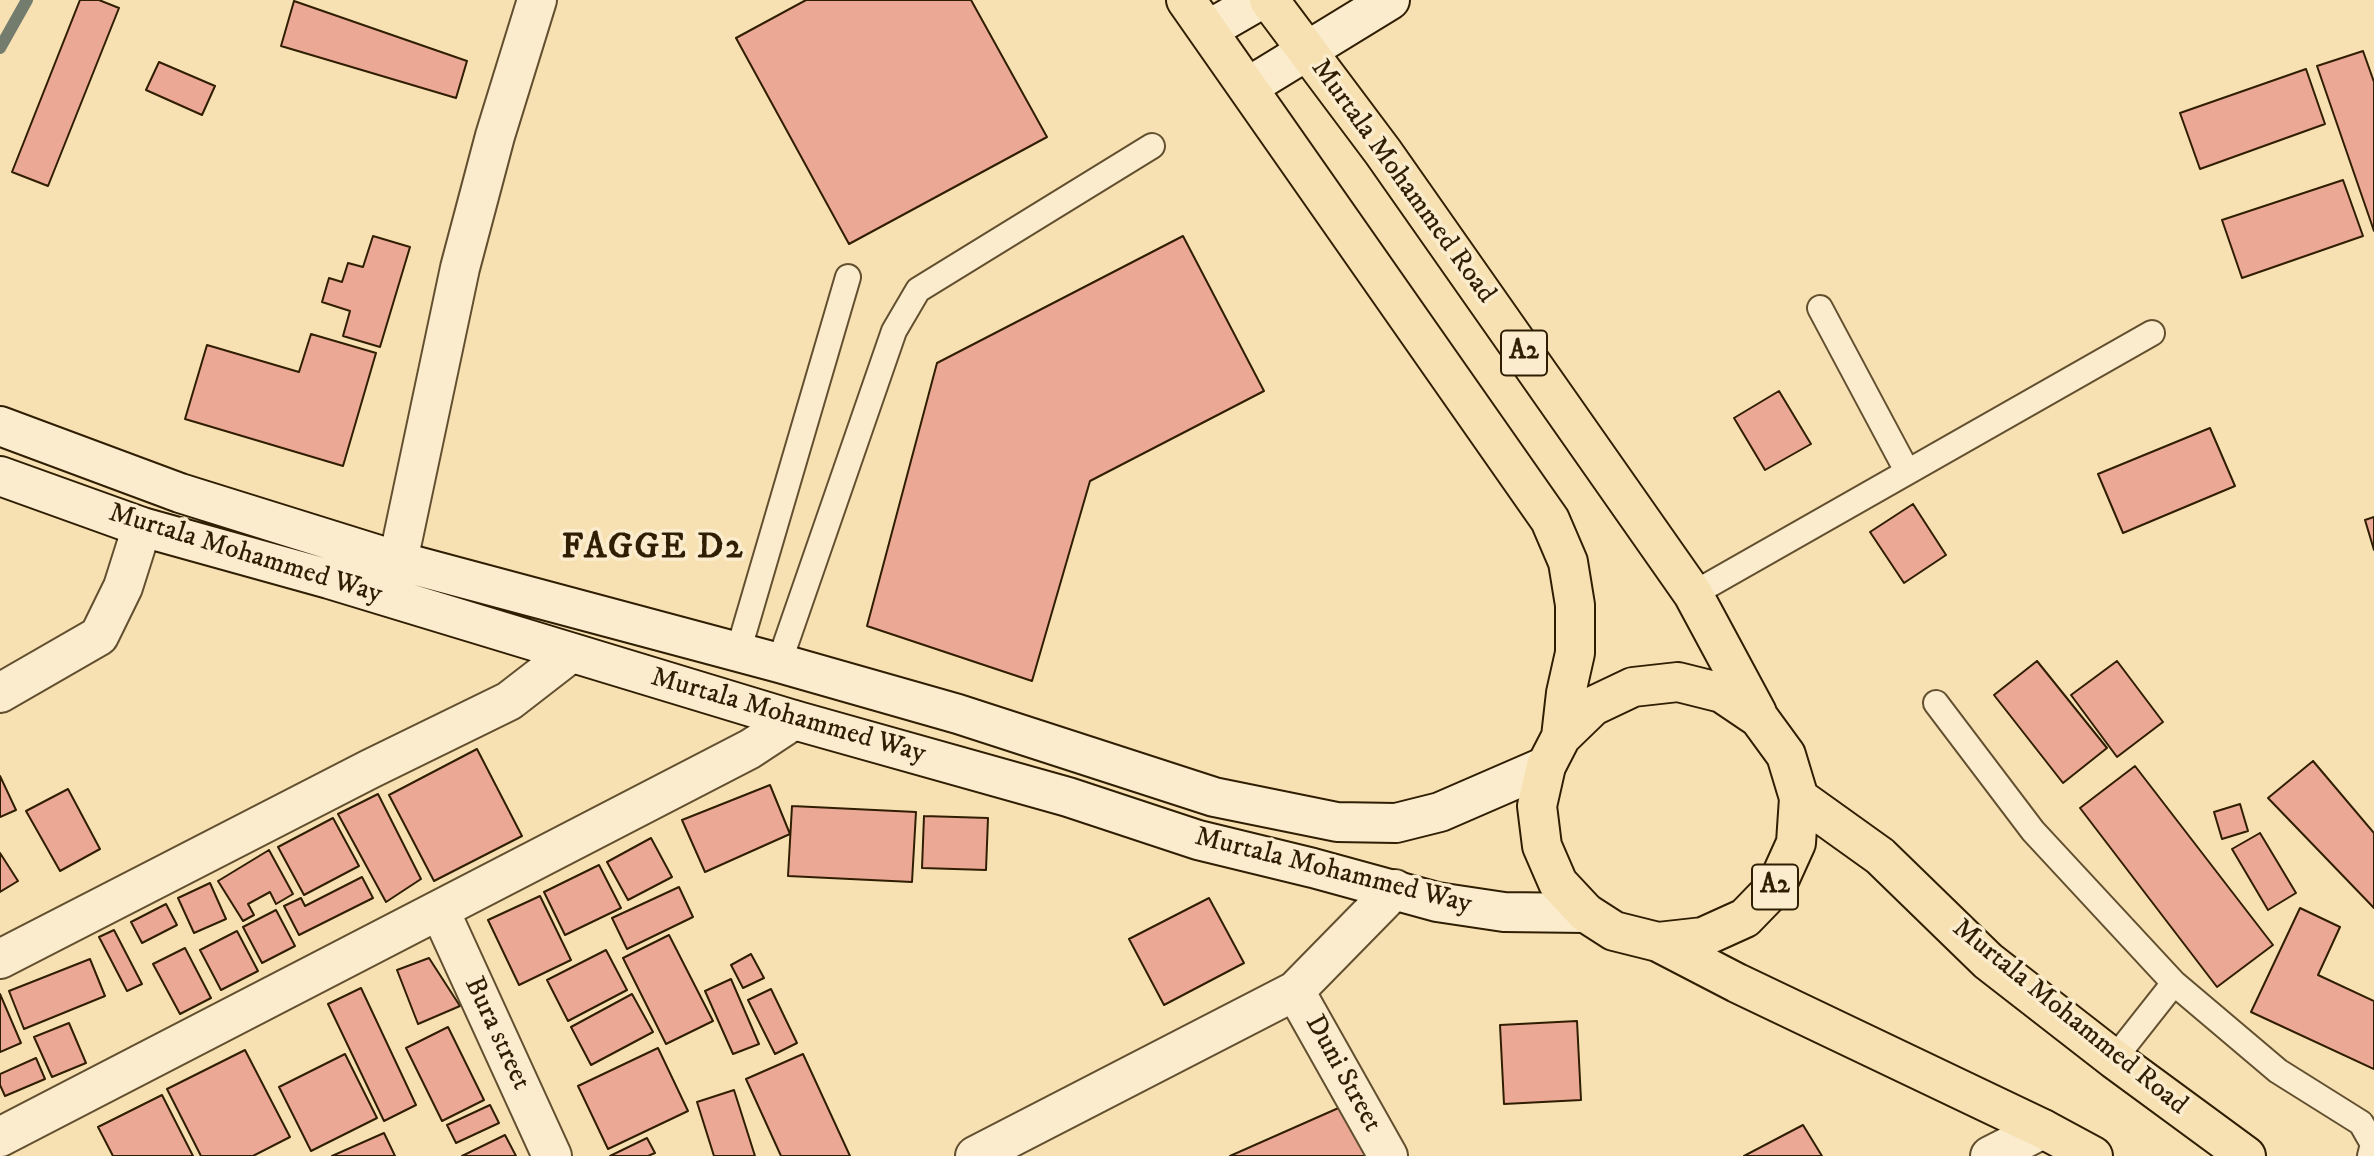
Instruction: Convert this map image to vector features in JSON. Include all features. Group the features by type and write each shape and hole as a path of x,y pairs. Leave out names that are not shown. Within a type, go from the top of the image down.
{"highway":[{"name":"Murtala Mohammed Road","path":"1269,0 1383,152 1693,594 1759,718"},
{"name":"A2","path":"1197,15 1550,520 1568,562 1575,605 1575,653 1553,751 1537,806 1542,846 1558,883 1586,913 1614,931 1658,942 1761,995 2043,1129 2093,1156"},
{"name":"A2","path":"1553,751 1593,706 1633,687 1678,682 1722,693 1759,718 1786,755 1798,798 1796,844 1777,885 1745,918 1703,937 1658,942"},
{"name":"Murtala Mohammed Road","path":"1798,798 1880,856 1987,961 2246,1156"}],"main road":[{"path":"398,561 460,268 495,136 537,0"},
{"path":"1197,15 1260,0"},
{"path":"1248,87 1390,0"},
{"name":"Murtala Mohammed Way","path":"0,426 180,493 398,561 958,714 1214,797 1337,822 1396,823 1440,812 1553,751"},
{"name":"Murtala Mohammed Way","path":"0,476 142,527 329,579 794,720 1068,797 1198,840 1437,902 1504,912 1586,913"},
{"path":"0,693 99,636 123,587 142,527"},
{"path":"0,959 370,769 509,701 572,653"},
{"path":"0,1137 750,750 794,720"},
{"path":"975,1156 1296,992 1395,889"},
{"name":"Bura street","path":"440,911 552,1156"},
{"name":"Duni Street","path":"1296,992 1388,1156"},
{"path":"1990,1156 2043,1129"}],"lane":[{"path":"779,663 894,331 918,290 1152,146"},
{"path":"738,652 848,277"},
{"path":"1820,308 1907,471"},
{"path":"1693,594 2152,333"},
{"path":"1936,703 2034,831 2175,983 2278,1070 2361,1123 2374,1144 2370,1156"},
{"path":"2114,1059 2175,983"}],"building":[{"path":"80,0 99,0 119,8 48,186 12,172"},
{"path":"806,0 971,0 1047,137 849,244 736,38"},
{"path":"294,1 467,61 456,98 281,46"},
{"path":"2363,51 2374,82 2374,231 2317,66"},
{"path":"159,62 215,86 202,115 146,90"},
{"path":"2306,69 2325,124 2200,169 2180,113"},
{"path":"2343,180 2363,236 2242,278 2222,220"},
{"path":"373,236 410,247 380,347 343,336 350,311 322,302 329,278 342,282 348,263 363,267"},
{"path":"1183,236 1264,391 1090,481 1032,681 867,626 937,363"},
{"path":"311,334 376,353 343,466 185,419 207,345 299,372"},
{"path":"1779,391 1811,444 1765,470 1734,418"},
{"path":"2210,428 2235,486 2123,533 2098,474"},
{"path":"1913,504 1946,555 1904,583 1870,532"},
{"path":"2374,517 2374,550 2365,520"},
{"path":"2037,661 2107,748 2063,783 1994,695"},
{"path":"2117,661 2163,722 2117,757 2071,695"},
{"path":"477,749 522,836 434,881 389,795"},
{"path":"2313,761 2374,833 2374,908 2268,798"},
{"path":"2135,766 2273,945 2217,987 2080,808"},
{"path":"0,776 16,810 0,817"},
{"path":"770,785 790,834 705,872 682,820"},
{"path":"68,789 100,849 60,871 26,811"},
{"path":"378,794 421,879 386,902 338,814"},
{"path":"2240,804 2248,831 2222,839 2214,812"},
{"path":"792,806 916,812 912,882 788,876"},
{"path":"924,816 988,818 986,870 922,868"},
{"path":"333,818 359,866 304,895 278,847"},
{"path":"2260,833 2296,893 2268,910 2232,849"},
{"path":"651,838 672,877 628,900 607,862"},
{"path":"269,850 293,894 276,904 270,892 248,904 254,915 243,921 218,881"},
{"path":"0,853 18,881 0,892"},
{"path":"599,865 621,908 565,935 544,892"},
{"path":"362,877 373,898 299,935 284,906 301,898 305,906"},
{"path":"210,883 226,919 194,933 178,898"},
{"path":"679,887 693,917 627,949 612,918"},
{"path":"540,896 571,960 519,985 488,920"},
{"path":"1209,898 1244,963 1164,1005 1129,939"},
{"path":"166,904 177,925 142,943 131,922"},
{"path":"2300,908 2340,927 2318,975 2374,1001 2374,1069 2251,1012"},
{"path":"276,910 295,946 262,963 243,927"},
{"path":"114,930 142,984 127,991 99,937"},
{"path":"237,931 258,971 221,990 200,950"},
{"path":"669,935 713,1021 666,1044 623,958"},
{"path":"185,948 211,998 180,1014 153,964"},
{"path":"606,950 627,990 568,1021 547,980"},
{"path":"751,954 764,978 743,988 731,965"},
{"path":"429,958 460,1006 418,1024 397,970"},
{"path":"90,959 105,996 24,1029 9,991"},
{"path":"731,979 759,1044 733,1054 705,991"},
{"path":"361,988 416,1105 384,1121 328,1004"},
{"path":"771,989 797,1043 775,1054 748,1000"},
{"path":"0,994 21,1043 0,1052"},
{"path":"632,994 653,1032 591,1065 571,1027"},
{"path":"1577,1021 1581,1100 1504,1104 1500,1025"},
{"path":"69,1023 86,1063 52,1077 34,1037"},
{"path":"448,1027 484,1100 442,1121 406,1048"},
{"path":"658,1048 688,1111 608,1149 578,1086"},
{"path":"245,1050 290,1137 253,1156 201,1156 167,1089"},
{"path":"345,1054 377,1118 311,1151 279,1087"},
{"path":"803,1054 850,1156 781,1156 746,1079"},
{"path":"36,1058 45,1079 5,1096 0,1085 0,1074"},
{"path":"734,1090 755,1156 714,1156 697,1102"},
{"path":"162,1095 193,1156 113,1156 98,1127"},
{"path":"490,1105 499,1123 456,1143 447,1125"},
{"path":"1343,1106 1372,1156 1230,1156"},
{"path":"1803,1125 1822,1156 1744,1156"},
{"path":"384,1133 395,1156 332,1156"},
{"path":"505,1135 516,1156 462,1156"},
{"path":"647,1138 655,1153 648,1156 610,1156"}],"waterway":[{"path":"0,48 27,0"}],"district":[{"name":"FAGGE D2","path":"653,550"}]}
